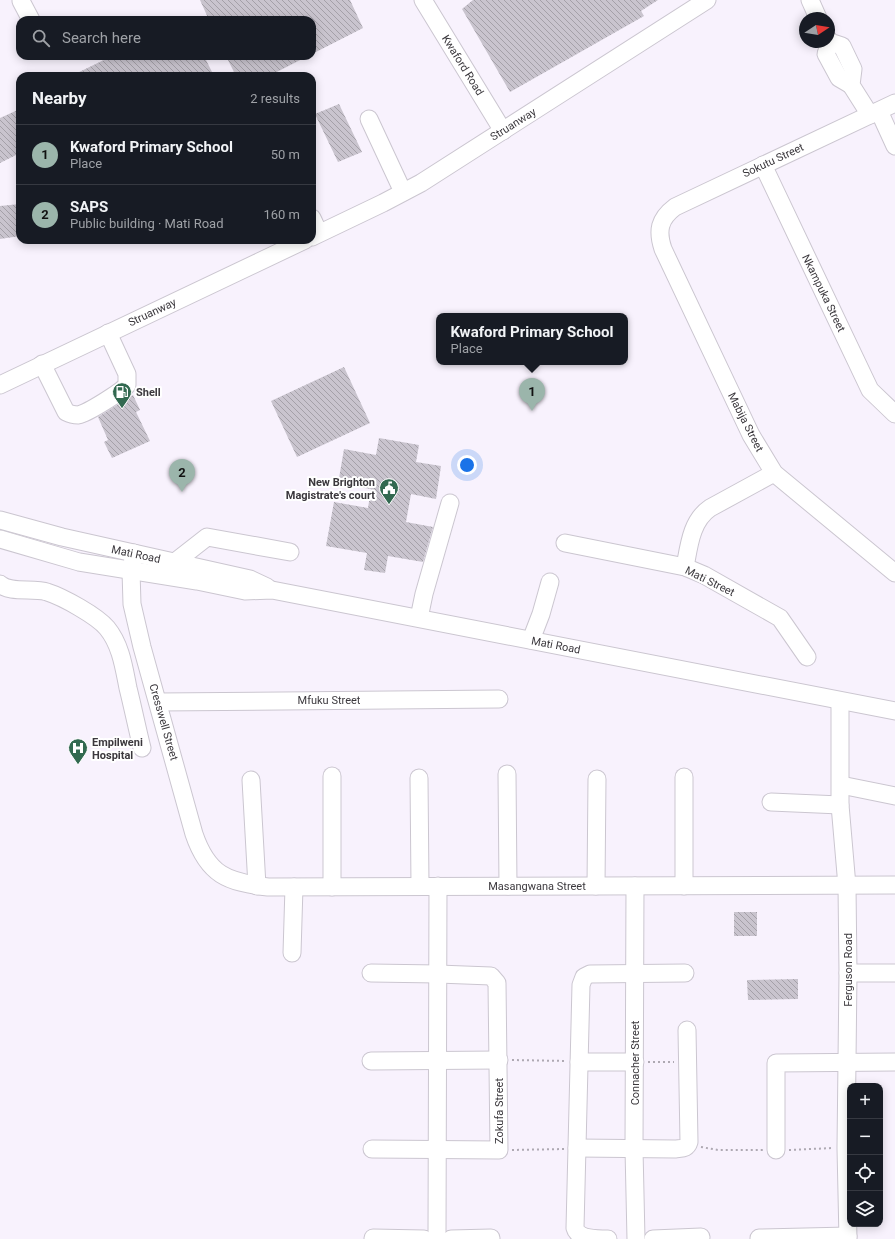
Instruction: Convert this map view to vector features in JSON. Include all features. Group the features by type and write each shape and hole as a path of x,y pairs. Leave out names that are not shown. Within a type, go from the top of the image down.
{"street":[{"path":"22,0 28,16"},
{"name":"Kwaford Road","path":"423,0 503,130"},
{"name":"Struanway","path":"316,235 421,183 707,0"},
{"path":"810,0 815,12"},
{"path":"827,48 826,54 839,78 851,85 874,113 895,146"},
{"name":"Sokutu Street","path":"660,226 665,215 674,207 895,103"},
{"path":"369,119 403,192"},
{"name":"Nkampuka Street","path":"763,165 870,390 895,414"},
{"name":"Mabija Street","path":"660,226 662,249 751,435 774,473 895,573"},
{"name":"Struanway","path":"0,385 297,244"},
{"path":"42,364 66,412 76,415 84,413 121,391 127,385 127,374 108,333"},
{"path":"685,567 694,530 699,518 704,512 774,473"},
{"path":"419,618 424,594 450,503"},
{"name":"Mati Road","path":"0,520 62,537 134,554 184,569 250,579 272,590 895,711"},
{"path":"184,569 194,546 204,538 210,537 290,552"},
{"name":"Mati Road","path":"0,539 79,562 131,571 184,569"},
{"name":"Mati Street","path":"565,544 685,567 704,575 780,618 807,657"},
{"name":"Cresswell Street","path":"134,554 131,571 132,604 142,647 198,848 207,862 217,872 227,878"},
{"path":"531,640 541,614 550,582"},
{"path":"0,584 8,589 30,589 47,592 98,619 107,628 122,659 142,748"},
{"name":"Mfuku Street","path":"158,702 499,699"},
{"name":"Ferguson Road","path":"840,700 840,805 847,886 848,1063 846,1148 848,1238"},
{"path":"507,774 508,886"},
{"path":"332,776 332,887"},
{"path":"684,776 684,886"},
{"path":"419,778 420,886"},
{"path":"596,886 597,779"},
{"path":"251,780 257,886"},
{"path":"840,785 895,796"},
{"path":"771,802 840,805"},
{"name":"Masangwana Street","path":"227,878 268,888 420,886 895,885"},
{"path":"437,1239 438,886"},
{"name":"Connacher Street","path":"635,886 634,1149 636,1239"},
{"path":"292,953 294,887"},
{"path":"608,1239 582,1238 576,1232 581,986 584,977 590,974 685,973"},
{"path":"848,973 895,973"},
{"name":"Zokufa Street","path":"371,974 486,975 495,978 498,983 499,1060 499,1150 372,1149"},
{"path":"577,1148 683,1148 688,1145 687,1030"},
{"path":"371,1061 499,1060"},
{"path":"579,1062 635,1062"},
{"path":"776,1150 776,1063 895,1062"},
{"path":"653,1239 701,1237"},
{"path":"373,1238 424,1239"},
{"path":"451,1239 491,1238"},
{"path":"759,1238 848,1238"}],"path":[{"path":"499,1060 579,1062"},
{"path":"635,1062 688,1062"},
{"path":"688,1145 718,1150 846,1148"},
{"path":"499,1150 577,1148"}],"building":[{"path":"200,0 350,0 363,28 316,52 316,16 207,16"},
{"path":"473,0 658,0 641,11 644,16 510,92 462,9"},
{"path":"104,60 206,60 212,72 79,72"},
{"path":"228,60 300,60 277,72 234,72"},
{"path":"339,104 362,152 338,162 316,114"},
{"path":"16,111 16,155 0,163 0,118"},
{"path":"16,204 16,237 0,239 0,206"},
{"path":"344,367 370,423 297,457 271,401"},
{"path":"133,395 140,410 136,412 150,441 112,458 104,442 108,440 98,417"},
{"name":"New Brighton Magistrate's court","path":"379,438 419,445 416,462 441,466 436,499 411,494 406,522 433,527 423,562 388,556 385,573 364,570 367,553 326,546 334,502 368,508 371,489 338,484 344,449 376,455"},
{"path":"734,912 757,912 757,936 734,936"},
{"path":"798,979 798,999 748,1000 747,980"}],"place":[{"name":"Shell","path":"122,409"},
{"name":"Kwaford Primary School","path":"532,411"},
{"name":"SAPS","path":"182,492"},
{"name":"New Brighton Magistrate's court","path":"389,505"},
{"name":"Empilweni Hospital","path":"78,765"}]}
